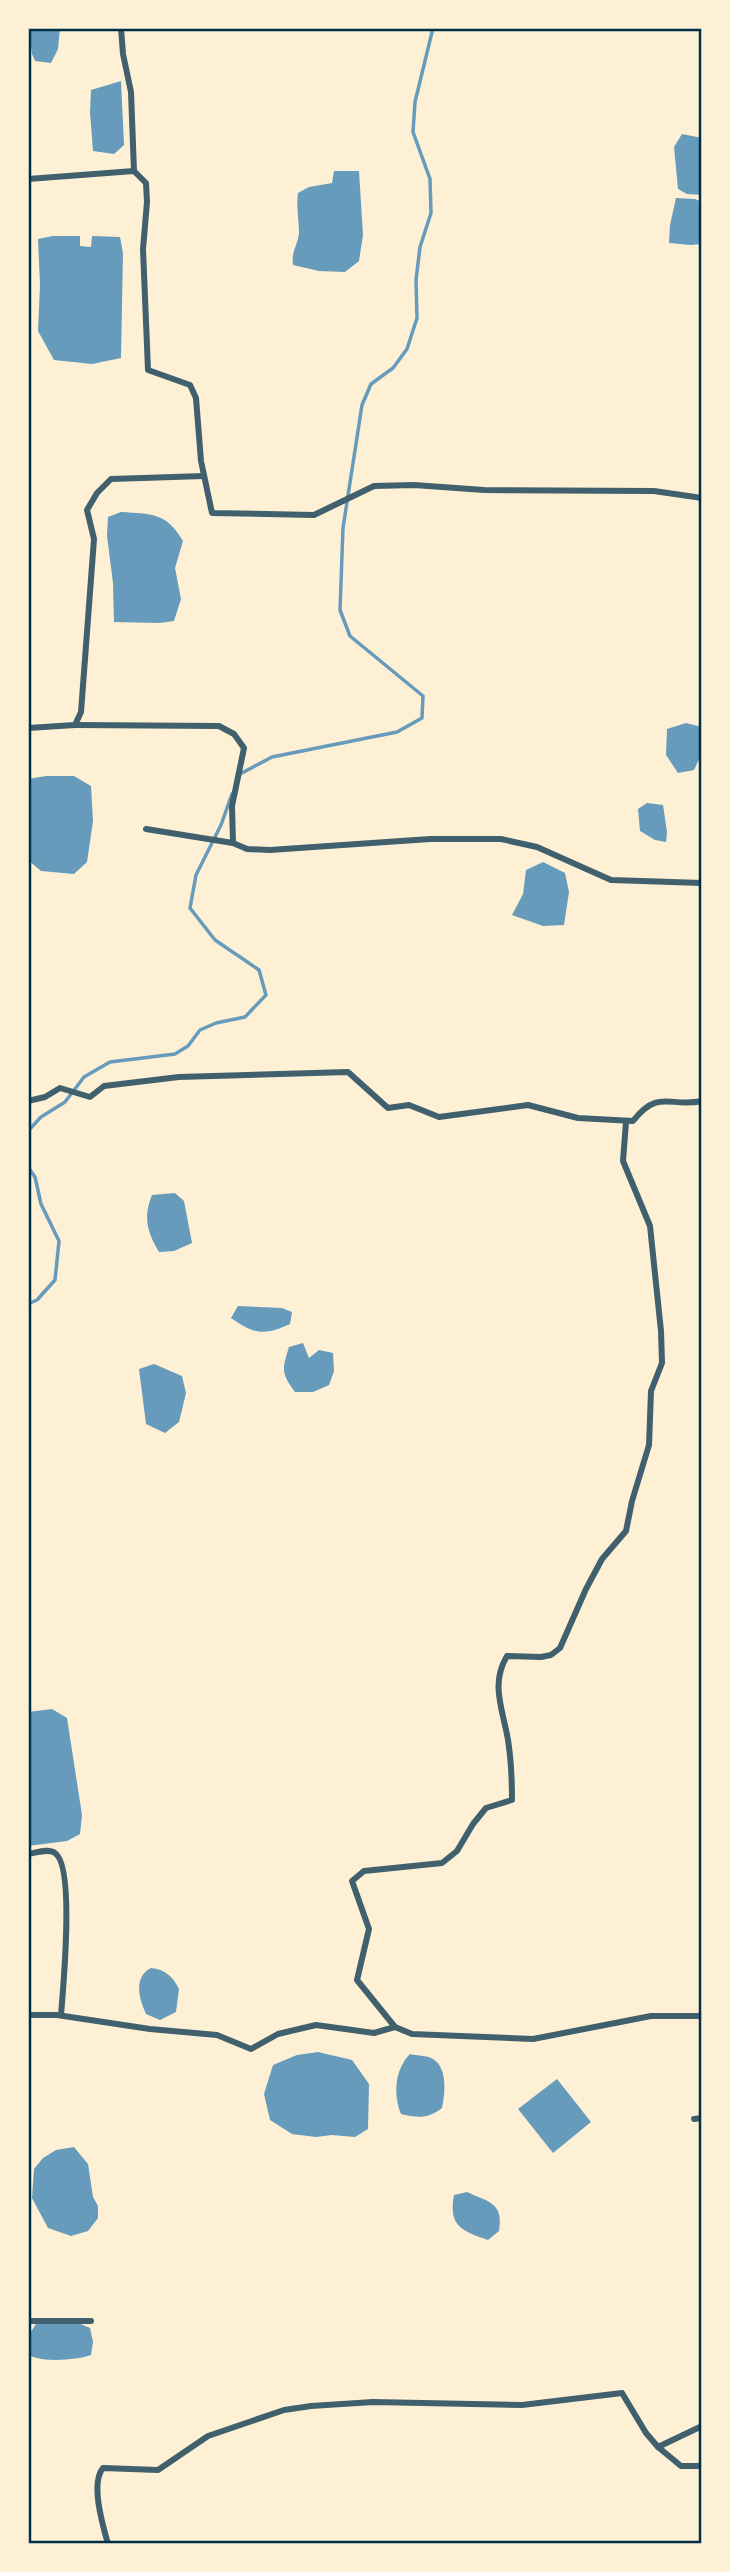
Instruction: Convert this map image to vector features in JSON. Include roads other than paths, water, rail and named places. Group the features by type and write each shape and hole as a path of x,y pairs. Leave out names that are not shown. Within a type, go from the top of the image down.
{"street":[{"path":"121,28 131,92 134,171 146,183 143,249 148,370 190,385 196,398 204,476 212,513 314,515 374,485 484,490 654,491 702,498"},
{"path":"28,178 134,171"},
{"path":"75,724 81,712 94,539 87,510 97,493 111,479 204,476"},
{"path":"28,728 75,724 219,726 234,734 244,748 232,806 233,843"},
{"path":"146,829 233,843 247,849 270,850 430,839 501,839 537,847 611,880 702,883"},
{"path":"28,1101 45,1097 60,1088 90,1097 104,1086 179,1076 348,1072 388,1108 409,1105 439,1117 528,1105 578,1118 626,1122 633,1121 644,1107 668,1099 690,1104 702,1101"},
{"path":"626,1122 624,1161 650,1226 662,1363 651,1391 649,1445 626,1531 602,1559 560,1648 551,1655 541,1657 507,1656 501,1667 498,1693 508,1739 512,1800 486,1808 457,1851 442,1863 364,1871 352,1881 369,1929 357,1980 395,2027 412,2034 533,2039 651,2016 702,2016"},
{"path":"28,1854 50,1851 62,1860 66,1895 66,1951 61,2015"},
{"path":"28,2015 61,2015 150,2029 217,2035 251,2049 278,2034 316,2025 374,2033 395,2027"},
{"path":"28,2321 91,2321"},
{"path":"108,2544 103,2529 97,2483 99,2472 103,2468 158,2470 208,2436 284,2410 329,2404 373,2402 522,2405 622,2393 646,2433 658,2447 681,2466 702,2466"},
{"path":"658,2447 702,2426"}],"water":[{"path":"29,28 60,28 58,49 51,63 35,61"},
{"path":"121,81 124,145 114,154 93,151 91,90"},
{"path":"682,134 702,138 702,195 687,194 678,189 674,147"},
{"path":"334,171 359,171 363,235 359,261 345,272 319,271 293,265 299,233 298,193 309,187 332,183"},
{"path":"676,198 702,202 702,244 669,243"},
{"path":"80,236 80,246 91,247 92,236 120,237 123,253 121,358 92,364 54,360 38,331 38,239"},
{"path":"121,512 157,516 170,525 183,541 175,568 181,599 174,621 114,622 108,517"},
{"path":"686,723 702,727 702,753 694,770 678,773 666,755 667,729"},
{"path":"74,776 91,786 93,821 87,862 74,874 41,871 28,860 28,779"},
{"path":"647,803 663,805 666,842 655,840 640,831 638,809"},
{"path":"543,862 565,873 569,892 564,925 543,926 512,915 523,894 526,870"},
{"path":"175,1193 184,1201 192,1243 174,1251 159,1252 148,1224 149,1203 152,1195"},
{"path":"238,1306 282,1308 292,1312 290,1324 266,1332 253,1330 231,1318"},
{"path":"303,1343 309,1358 319,1350 333,1353 334,1371 329,1385 313,1392 295,1392 284,1371 289,1347"},
{"path":"154,1364 182,1376 186,1393 179,1422 165,1433 146,1424 139,1369"},
{"path":"52,1709 67,1718 82,1815 80,1834 67,1841 28,1846 28,1712"},
{"path":"151,1968 168,1974 179,1989 176,2012 160,2020 146,2014 141,2002 140,1983 145,1972"},
{"path":"318,2052 352,2060 369,2084 368,2129 355,2137 292,2134 270,2120 264,2094 273,2065 297,2055"},
{"path":"410,2054 433,2059 438,2063 443,2075 442,2108 427,2116 401,2114 398,2106 398,2074"},
{"path":"557,2079 591,2122 553,2153 518,2109"},
{"path":"74,2147 88,2164 93,2197 98,2206 98,2218 88,2231 71,2236 48,2228 32,2198 34,2169 43,2158 56,2150"},
{"path":"467,2192 488,2201 497,2209 499,2231 488,2240 464,2230 455,2220 454,2195"},
{"path":"78,2323 90,2328 93,2342 91,2355 60,2360 29,2355 29,2335 36,2324"}],"waterway":[{"path":"240,774 272,757 397,732 422,718 423,696 350,636 340,610 343,528 362,405 371,384 393,368 407,349 417,318 416,280 420,247 431,213 430,179 413,132 415,102 433,28"},
{"path":"28,1131 41,1117 65,1102 84,1077 110,1062 175,1054 188,1046 200,1030 216,1023 245,1017 266,995 259,970 215,940 190,908 196,875 221,825 232,794"},
{"path":"28,1167 35,1177 41,1204 59,1241 55,1280 37,1300 28,1304"}]}
